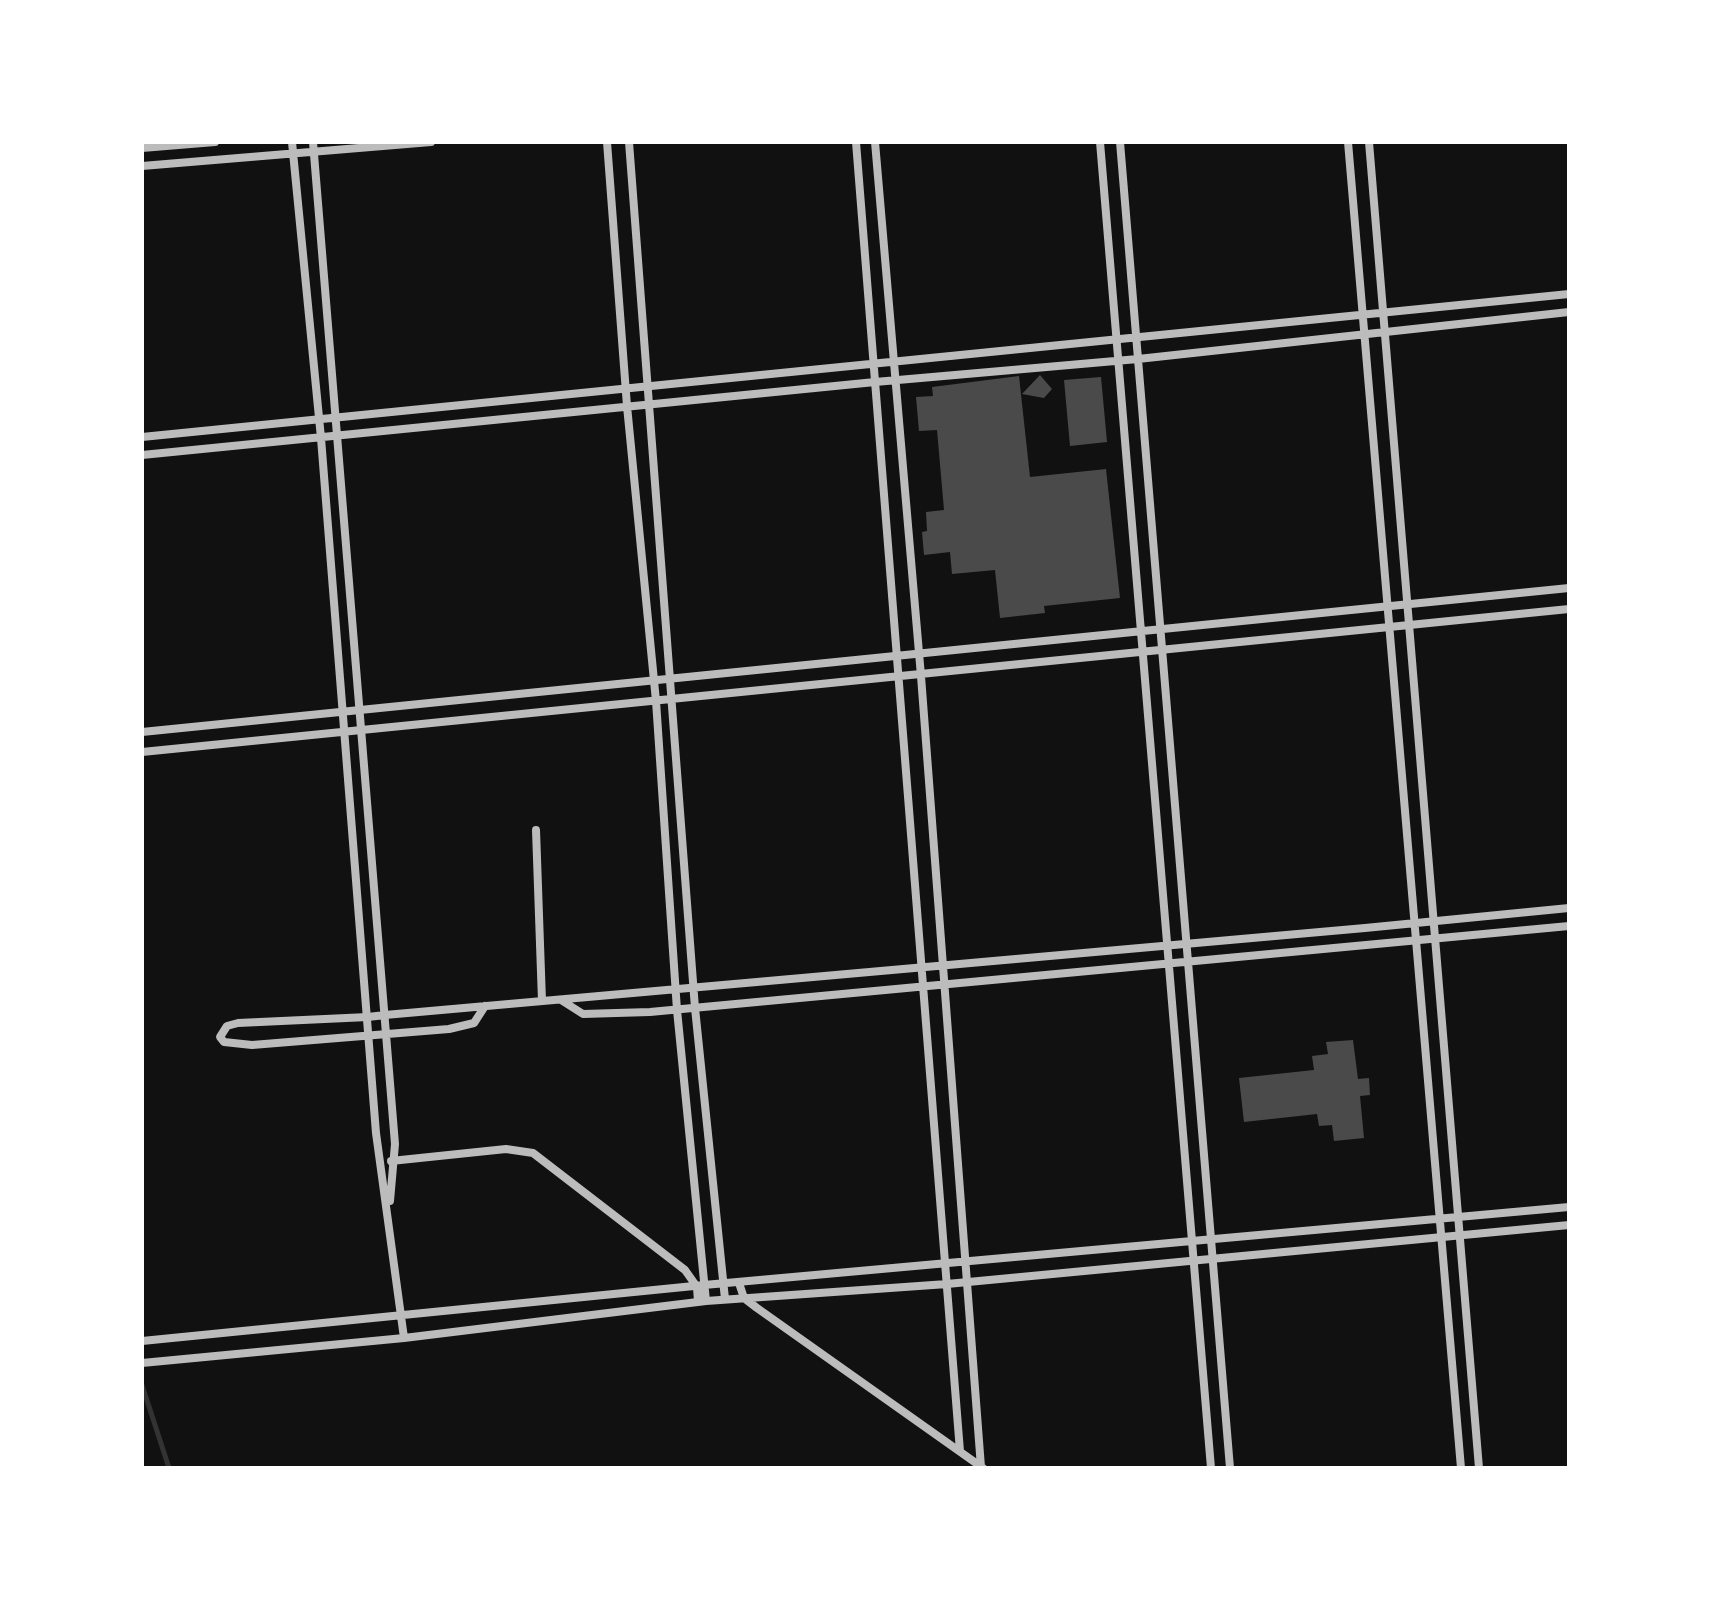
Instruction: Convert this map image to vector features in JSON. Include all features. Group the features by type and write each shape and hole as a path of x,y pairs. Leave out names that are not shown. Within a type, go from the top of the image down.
{"street":[{"path":"142,148 215,142"},
{"path":"292,142 321,438 340,711 369,1036 381,1162 404,1338"},
{"path":"142,166 294,154 314,147 431,142"},
{"path":"607,142 627,406 656,701 677,1010 702,1301"},
{"path":"629,142 695,1008 725,1299"},
{"path":"856,142 901,678 919,968 960,1451"},
{"path":"875,142 921,676 942,984 982,1467"},
{"path":"1100,142 1211,1468"},
{"path":"1120,142 1230,1468"},
{"path":"1348,142 1367,333 1386,607 1461,1468"},
{"path":"1369,142 1479,1468"},
{"path":"314,147 339,418 359,710 387,1036 395,1161 389,1209"},
{"path":"142,437 893,361 1136,340 1569,294"},
{"path":"142,455 894,380 1138,359 1569,312"},
{"path":"645,590 664,586"},
{"path":"142,732 1569,588"},
{"path":"333,609 352,608"},
{"path":"142,752 1569,609"},
{"path":"536,830 542,1001"},
{"path":"485,1006 474,1023 467,1026 387,1036 252,1045 224,1042 220,1037 227,1026 238,1023 368,1017 485,1006 1167,946 1569,908"},
{"path":"561,1000 573,1010 596,1015 677,1010 1569,926"},
{"path":"1180,1101 1199,1100"},
{"path":"381,1162 506,1149 533,1153 685,1270 700,1286"},
{"path":"142,1341 700,1286 1569,1207"},
{"path":"142,1363 404,1338 702,1301 947,1284 1569,1225"},
{"path":"739,1283 744,1298 982,1467"},
{"path":"1199,1331 1218,1328"}],"building":[{"path":"1040,375 1052,389 1044,398 1022,394"},
{"path":"1019,376 1030,477 1106,469 1120,598 1044,606 1045,613 1000,618 995,570 952,574 950,552 924,555 922,532 927,531 926,512 944,510 937,430 919,431 916,397 933,396 932,387"},
{"path":"1101,377 1107,442 1070,446 1064,380"},
{"path":"1353,1040 1358,1079 1369,1078 1370,1095 1360,1096 1364,1138 1334,1141 1332,1125 1319,1126 1317,1114 1244,1122 1239,1078 1314,1070 1312,1056 1328,1054 1326,1042"}],"waterway":[{"path":"142,1385 169,1468"}]}
